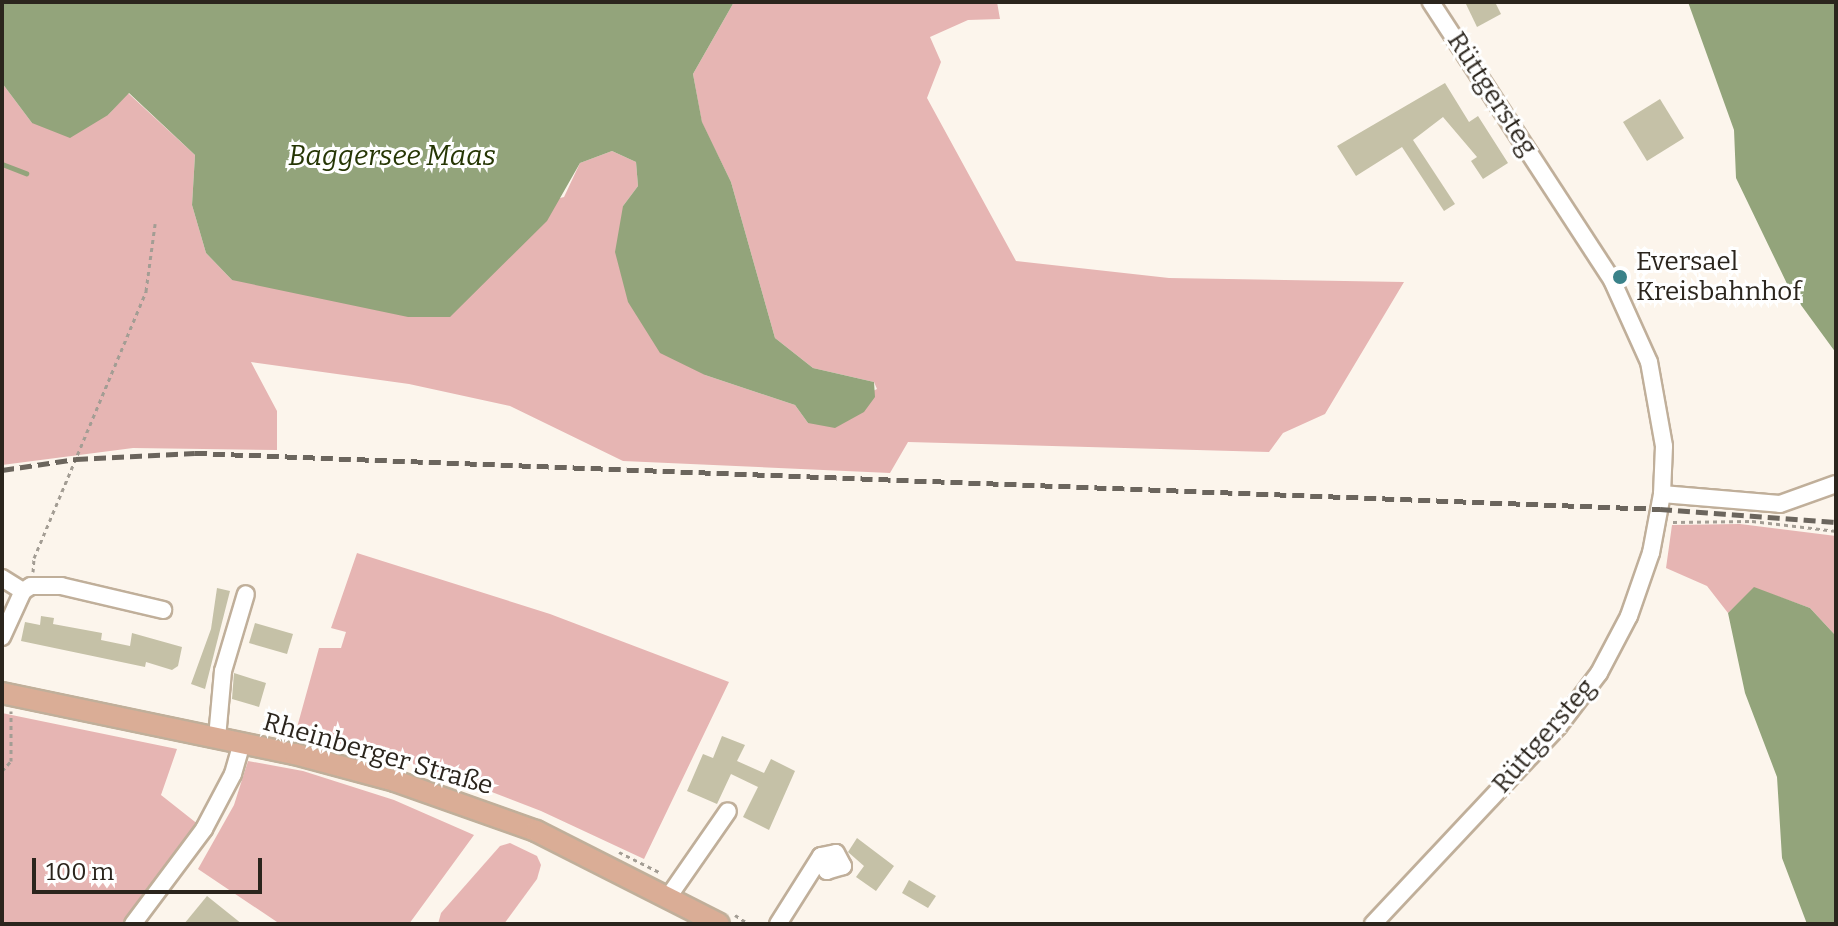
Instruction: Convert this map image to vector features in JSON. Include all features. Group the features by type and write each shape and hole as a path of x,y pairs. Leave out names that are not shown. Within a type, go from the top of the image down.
{"main road":[{"name":"Rheinberger Straße","path":"6,700 242,742 467,804 550,837 719,924"}],"street":[{"name":"Rüttgersteg","path":"1373,924 1558,727 1599,673 1629,616 1657,522 1662,494 1664,446 1649,362 1612,280 1431,2"},
{"path":"1662,494 1780,504 1836,484"},
{"path":"2,578 27,588 61,586 163,610"},
{"path":"2,637 27,588"},
{"path":"217,738 223,671 246,594"},
{"path":"133,924 204,829 233,774 242,742"},
{"path":"669,896 728,811"},
{"path":"778,924 821,856"}],"path":[{"path":"27,588 34,558 146,291 155,224"},
{"path":"1657,522 1752,521 1836,531"},
{"path":"2,771 11,761 6,700"}],"shaded area":[{"path":"734,2 997,2 1000,19 968,20 930,37 941,62 927,98 1016,261 1169,278 1404,282 1325,414 1283,433 1269,452 908,442 890,473 623,461 510,406 409,384 251,362 277,411 277,450 133,448 2,465 2,83 32,123 108,115 128,93 195,155 192,205 206,253 232,280 564,197 580,163 612,151 636,162 638,186 623,206 705,375 795,405 808,423 877,389 874,382 813,368 775,338 731,182 702,123 693,74"},
{"path":"1740,524 1836,536 1836,636 1810,608 1754,588 1728,613 1707,586 1666,568 1672,525"},
{"path":"357,553 550,614 729,682 644,859 541,811 445,774 296,731 319,648 341,648 346,632 331,628"},
{"path":"2,713 177,749 161,795 204,829 127,924 2,924"},
{"path":"248,761 303,771 394,800 474,835 409,924 280,924 198,869 234,805"},
{"path":"510,843 537,856 541,865 537,879 504,924 438,924 441,913 500,846"}],"water":[{"name":"Baggersee Maas","path":"2,2 734,2 693,74 702,122 731,182 775,338 813,368 874,382 875,397 864,412 835,428 808,423 795,405 705,375 660,353 628,302 615,252 623,206 638,186 636,162 612,151 580,163 547,221 450,317 408,317 232,280 206,253 192,205 195,155 129,93 108,115 70,138 32,123 2,83"},
{"path":"1688,2 1836,2 1836,353 1790,290 1736,178 1734,130"},
{"path":"1754,587 1810,608 1836,636 1836,924 1807,924 1782,858 1777,777 1745,693 1728,613"}],"building":[{"path":"1465,2 1495,2 1501,14 1477,27"},
{"path":"1445,83 1469,122 1478,116 1508,163 1483,179 1471,161 1477,157 1443,117 1413,140 1455,204 1444,211 1402,147 1356,176 1337,146"},
{"path":"1660,99 1684,138 1647,161 1623,122"},
{"path":"217,588 230,591 205,689 191,684 211,629"},
{"path":"41,616 54,618 53,624 102,633 101,640 130,646 132,633 182,647 178,666 172,670 146,662 145,667 21,641 25,622 40,625"},
{"path":"255,623 293,634 287,654 249,643"},
{"path":"234,673 266,683 259,707 232,699"},
{"path":"722,736 745,745 737,761 764,773 771,759 795,771 769,830 743,817 758,787 731,774 717,804 687,791 703,754 713,758"},
{"path":"857,838 894,866 876,891 856,877 864,866 848,852"},
{"path":"909,880 936,896 928,908 902,893"},
{"path":"207,896 242,924 184,924"}],"waterway":[{"path":"2,164 26,173"}],"railway":[{"path":"2,470 76,459 195,453 1660,509 1836,522"}],"place":[{"name":"Eversael Kreisbahnhof","path":"1620,277"}]}
